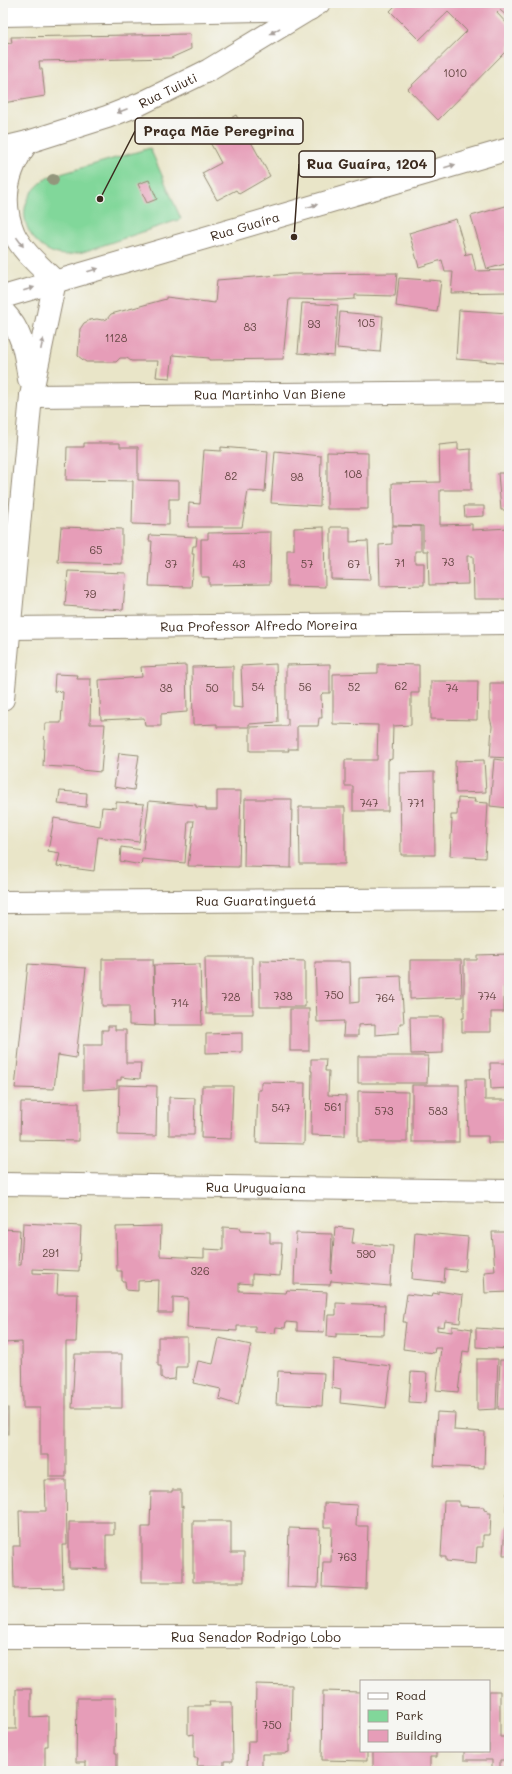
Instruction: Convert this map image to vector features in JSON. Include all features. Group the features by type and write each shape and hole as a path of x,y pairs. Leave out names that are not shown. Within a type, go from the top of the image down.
{"street":[{"path":"3,15 315,6"},
{"name":"Rua Tuiuti","path":"3,148 28,142 107,117 147,101 209,70 315,6"},
{"path":"3,699 31,396 55,280 26,250 14,234 7,216 4,196 8,177 16,158 28,142"},
{"name":"Rua Guaíra","path":"3,297 55,280 509,149"},
{"path":"3,311 18,331 25,347 31,396"},
{"name":"Rua Martinho Van Biene","path":"31,396 509,392"},
{"name":"Rua Professor Alfredo Moreira","path":"10,628 509,623"},
{"name":"Rua Guaratinguetá","path":"3,902 509,899"},
{"name":"Rua Uruguaiana","path":"3,1184 509,1191"},
{"name":"Rua Senador Rodrigo Lobo","path":"3,1637 509,1637"}],"green space":[{"path":"150,148 181,219 83,252 69,255 56,254 47,250 34,238 26,222 25,213 26,204 30,196 40,183 47,178"}],"building":[{"path":"398,3 509,3 509,18 500,10 497,13 509,26 509,56 505,52 438,120 408,89 467,31 448,12 419,40 390,11"},
{"path":"190,34 191,49 171,58 39,61 40,69 42,69 45,96 3,103 3,44 12,43 11,37"},
{"path":"236,115 270,176 239,194 236,190 217,200 202,173 221,163 205,133"},
{"path":"149,180 157,199 147,203 138,184"},
{"path":"509,205 509,263 487,269 471,216"},
{"path":"456,219 466,253 464,255 472,253 476,271 509,270 509,277 507,277 507,292 451,293 453,272 445,272 442,260 419,267 409,233"},
{"path":"397,273 395,296 355,295 355,299 341,300 289,299 283,359 209,360 209,358 173,355 170,378 156,377 158,361 131,361 127,358 120,358 116,362 86,362 78,356 80,329 84,323 90,320 107,319 111,314 166,299 166,297 215,303 217,280 292,274"},
{"path":"399,278 441,281 437,312 396,306"},
{"path":"302,303 338,305 334,356 298,353"},
{"path":"459,310 509,313 506,363 456,359"},
{"path":"340,312 383,316 380,352 337,348"},
{"path":"84,443 120,443 120,447 138,447 138,480 179,481 179,499 169,499 169,525 132,524 133,481 66,480 67,447 84,447"},
{"path":"458,443 458,450 471,449 471,490 440,490 440,525 472,524 472,530 509,528 509,599 474,599 473,556 467,556 468,584 429,585 428,551 423,551 423,526 393,525 392,483 440,482 439,445"},
{"path":"221,447 268,451 265,492 248,491 242,527 188,527 189,503 200,504 204,450 221,451"},
{"path":"275,451 321,456 320,506 271,503"},
{"path":"327,452 368,453 368,509 327,509"},
{"path":"498,473 509,473 509,510 501,510"},
{"path":"464,506 484,506 484,516 465,517"},
{"path":"392,526 421,526 421,551 415,551 415,563 424,563 424,585 380,586 379,545 392,544"},
{"path":"61,527 122,529 122,564 58,562"},
{"path":"324,527 325,587 287,586 287,550 294,550 294,528"},
{"path":"331,527 350,527 350,542 368,541 370,580 331,579"},
{"path":"271,532 270,584 209,585 209,577 201,577 201,539 208,539 208,533"},
{"path":"150,535 197,537 196,546 193,546 192,554 194,554 191,587 149,586 152,541 149,541"},
{"path":"68,571 126,573 123,610 65,606"},
{"path":"276,664 278,722 249,724 249,727 217,727 217,724 193,725 192,667 233,666 233,707 243,708 241,666"},
{"path":"330,664 330,693 323,693 321,695 322,718 319,718 318,726 297,726 297,749 288,749 289,751 250,751 250,727 288,726 288,718 286,719 286,665"},
{"path":"378,664 419,665 419,693 411,693 411,725 393,726 392,759 388,760 388,811 353,811 353,786 345,786 345,760 377,760 378,725 333,724 333,674 378,673"},
{"path":"186,665 187,712 161,714 161,726 145,726 144,718 101,720 99,680 142,677 141,667"},
{"path":"55,674 78,675 77,679 91,679 90,724 105,724 101,772 80,770 78,768 43,766 45,723 61,723 63,692 54,691"},
{"path":"431,681 478,681 477,720 431,719"},
{"path":"490,683 509,683 509,758 490,757 492,726 490,718"},
{"path":"119,753 139,755 134,790 114,787"},
{"path":"494,759 509,761 509,808 490,806"},
{"path":"484,760 486,792 456,793 455,761"},
{"path":"434,772 435,855 401,855 400,773"},
{"path":"60,791 87,793 86,807 58,804"},
{"path":"217,791 241,791 239,867 188,866 194,821 188,821 185,863 142,859 141,865 120,861 121,847 143,850 149,801 196,805 196,807 206,808 206,810 217,810"},
{"path":"458,798 475,799 474,802 488,803 485,858 450,856 451,815 457,815"},
{"path":"245,799 292,799 291,868 244,867"},
{"path":"116,802 144,804 139,842 98,837 94,871 57,866 60,853 48,851 54,818 100,826 102,807 116,808"},
{"path":"299,807 345,807 345,864 300,864"},
{"path":"509,954 509,986 504,986 504,1012 491,1012 491,1032 462,1032 462,1018 464,1018 464,960 477,960 477,955"},
{"path":"205,957 252,957 253,1014 206,1014"},
{"path":"102,959 153,959 155,1026 129,1025 129,1006 102,1006"},
{"path":"260,960 305,961 305,1007 260,1007"},
{"path":"410,960 461,960 462,997 410,999"},
{"path":"315,962 350,962 351,1003 359,1002 359,978 401,976 404,1023 400,1023 399,1033 375,1035 375,1024 358,1025 358,1036 343,1036 344,1021 317,1022"},
{"path":"28,964 86,968 76,1058 58,1055 54,1089 15,1088"},
{"path":"200,964 202,1025 155,1025 154,965"},
{"path":"290,1009 309,1009 309,1051 290,1051"},
{"path":"410,1017 443,1017 443,1053 411,1054"},
{"path":"108,1026 115,1026 115,1030 126,1030 126,1063 141,1063 140,1079 121,1077 121,1080 117,1080 117,1088 83,1090 83,1045 102,1045 102,1030 108,1030"},
{"path":"242,1033 242,1052 206,1053 206,1034"},
{"path":"358,1056 428,1056 427,1083 358,1083"},
{"path":"311,1059 326,1059 325,1071 329,1071 328,1095 346,1096 345,1136 311,1135"},
{"path":"490,1063 509,1063 509,1088 491,1089"},
{"path":"466,1079 485,1079 485,1100 509,1100 509,1143 488,1143 488,1136 468,1136"},
{"path":"261,1082 305,1083 304,1144 256,1143 258,1090 261,1090"},
{"path":"119,1085 157,1086 156,1136 118,1135"},
{"path":"412,1085 459,1085 459,1142 412,1142"},
{"path":"202,1086 233,1086 231,1139 201,1138"},
{"path":"358,1091 408,1092 407,1142 358,1142"},
{"path":"169,1097 195,1098 194,1135 169,1135"},
{"path":"21,1102 79,1103 79,1141 20,1140"},
{"path":"23,1223 81,1226 79,1271 33,1269 33,1273 58,1274 57,1294 78,1294 76,1342 66,1342 66,1477 49,1477 49,1455 40,1455 40,1408 23,1408 22,1342 3,1343 3,1229 20,1230 18,1265 21,1265"},
{"path":"161,1226 160,1256 204,1258 204,1249 223,1250 223,1227 241,1228 240,1231 270,1232 270,1243 282,1243 280,1276 252,1274 252,1284 239,1283 239,1291 286,1293 287,1290 327,1292 324,1332 297,1331 297,1323 286,1322 285,1328 276,1327 275,1333 255,1332 255,1326 237,1326 237,1331 187,1328 188,1298 173,1297 173,1313 158,1313 159,1280 138,1281 138,1291 126,1290 125,1281 122,1281 122,1271 117,1271 116,1227"},
{"path":"335,1227 354,1229 352,1243 393,1246 390,1286 331,1281 330,1285 294,1284 296,1233 332,1234 331,1274"},
{"path":"415,1232 468,1237 465,1271 445,1269 444,1282 412,1279"},
{"path":"492,1232 509,1232 509,1292 485,1293 484,1272 495,1271"},
{"path":"438,1291 463,1295 460,1323 445,1321 444,1327 437,1326 437,1330 452,1332 452,1326 472,1329 469,1352 463,1351 458,1392 436,1390 441,1348 435,1348 434,1353 403,1349 406,1322 403,1322 407,1294 432,1297 433,1293 438,1294"},
{"path":"336,1303 385,1305 384,1335 336,1334 336,1337 327,1336 328,1315 336,1315"},
{"path":"506,1304 509,1304 509,1349 476,1347 476,1328 506,1330"},
{"path":"158,1337 187,1337 187,1367 176,1367 175,1379 165,1380 161,1377 161,1366 158,1366"},
{"path":"219,1338 251,1345 238,1405 219,1399 221,1389 193,1383 198,1361 213,1364"},
{"path":"75,1354 122,1354 122,1408 72,1408"},
{"path":"333,1359 391,1366 386,1408 340,1403 341,1390 332,1388"},
{"path":"477,1359 498,1359 496,1409 477,1410"},
{"path":"500,1360 509,1360 509,1409 498,1409"},
{"path":"278,1371 324,1373 322,1406 276,1404"},
{"path":"411,1372 427,1373 425,1403 409,1402"},
{"path":"3,1408 8,1408 8,1434 3,1434"},
{"path":"437,1412 455,1413 454,1430 485,1432 484,1468 434,1466"},
{"path":"45,1480 66,1480 67,1545 62,1545 63,1588 14,1589 13,1546 20,1546 19,1511 46,1511"},
{"path":"172,1490 181,1490 181,1507 183,1506 183,1582 142,1582 142,1527 150,1527 151,1492 172,1492"},
{"path":"507,1493 509,1494 509,1511 506,1511"},
{"path":"444,1501 459,1501 459,1506 484,1507 484,1510 488,1511 487,1513 491,1513 490,1535 483,1535 483,1547 477,1547 476,1564 446,1561 446,1557 441,1557"},
{"path":"324,1503 357,1505 356,1526 368,1526 366,1589 322,1587 323,1562 331,1562 332,1527 324,1527"},
{"path":"193,1521 231,1521 231,1553 244,1553 244,1582 193,1582"},
{"path":"69,1522 114,1522 114,1535 106,1535 106,1569 69,1568"},
{"path":"505,1527 509,1527 509,1555 503,1555"},
{"path":"289,1528 320,1529 318,1588 287,1587"},
{"path":"256,1684 292,1685 291,1740 289,1740 289,1752 286,1754 262,1754 262,1771 247,1771 248,1741 255,1741"},
{"path":"16,1689 31,1689 31,1717 48,1716 48,1746 45,1746 45,1771 3,1771 3,1729 16,1729"},
{"path":"323,1691 360,1692 360,1752 367,1752 367,1761 322,1760"},
{"path":"490,1691 500,1691 500,1737 505,1737 505,1760 500,1760 500,1771 492,1771 492,1760 464,1760 464,1752 490,1752"},
{"path":"77,1698 116,1698 115,1753 117,1753 117,1771 86,1771 86,1762 76,1762"},
{"path":"209,1702 232,1702 233,1761 224,1761 224,1766 197,1766 198,1758 194,1758 194,1734 188,1735 188,1706 210,1706"},
{"path":"373,1752 436,1752 436,1757 430,1757 430,1771 373,1771"}],"place":[{"name":"Praça Mãe Peregrina","path":"100,199"},
{"name":"Rua Guaíra, 1204","path":"294,237"}]}
